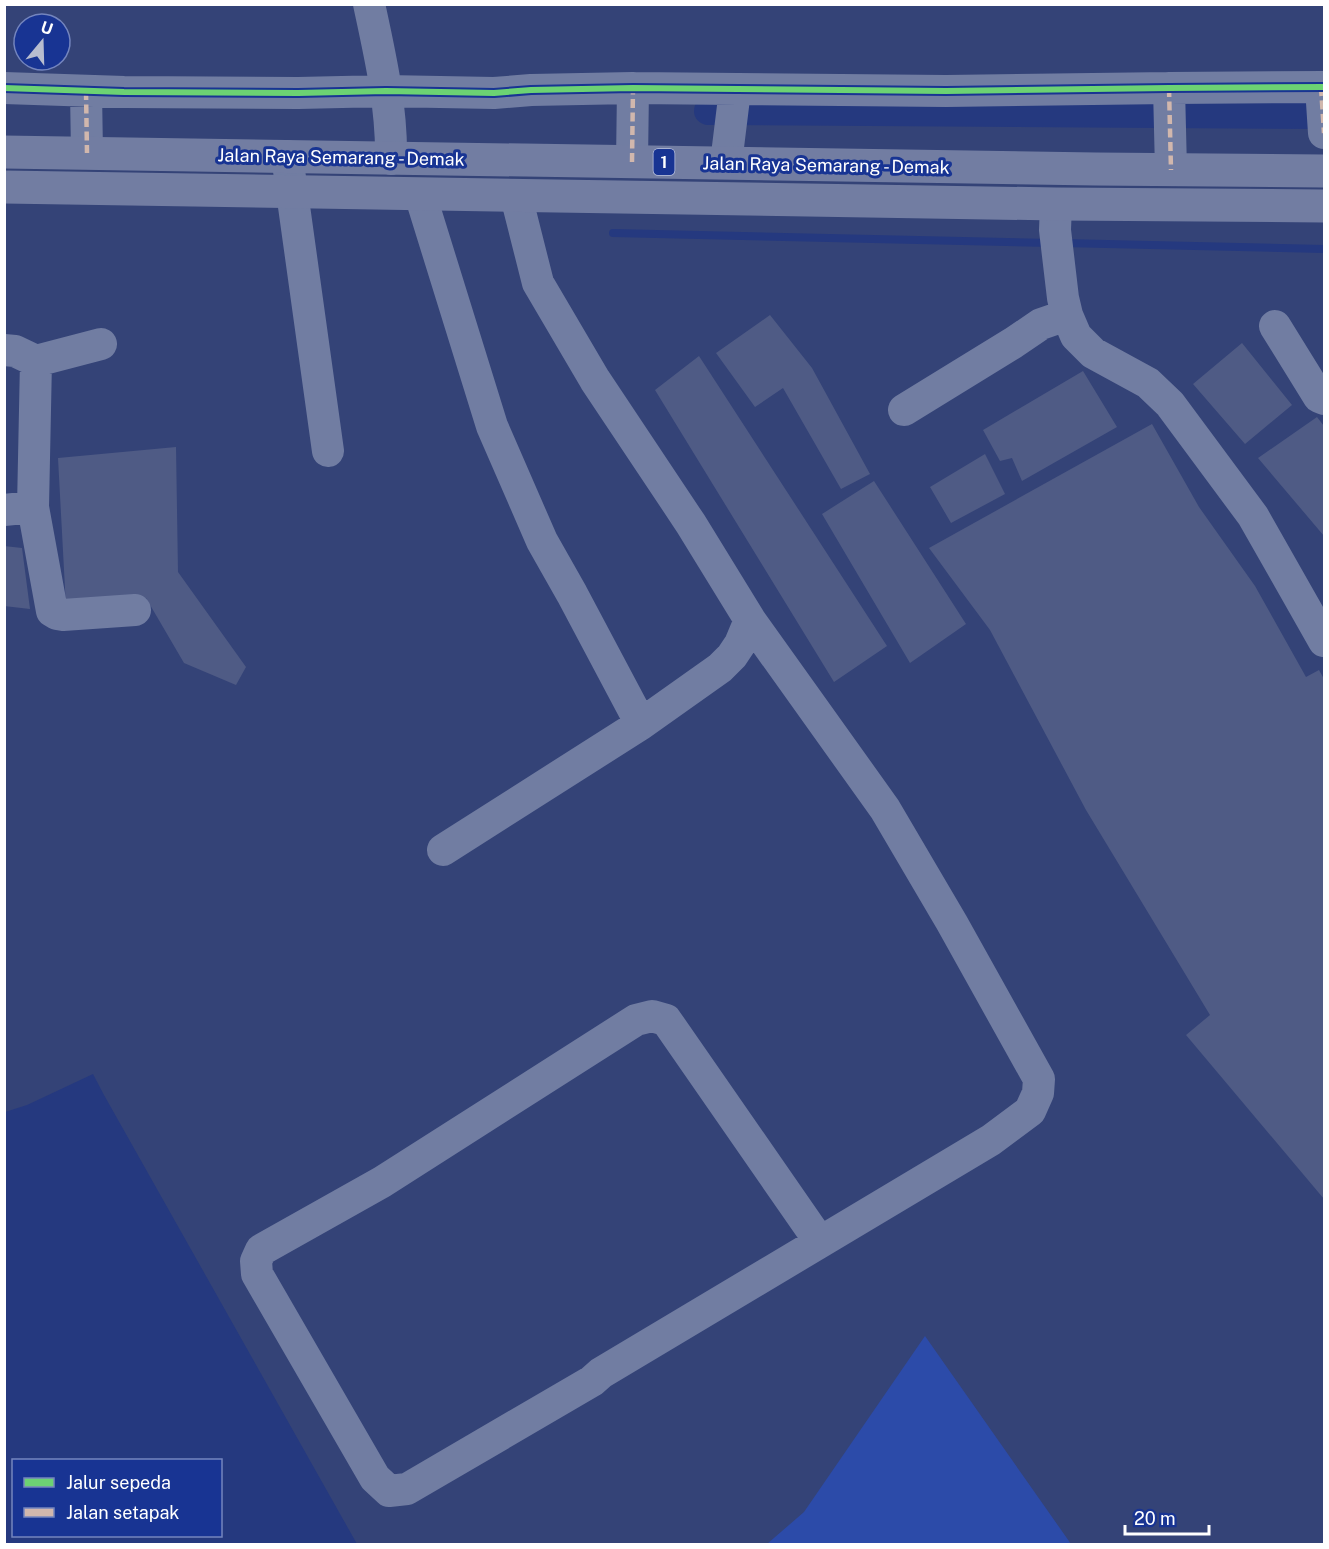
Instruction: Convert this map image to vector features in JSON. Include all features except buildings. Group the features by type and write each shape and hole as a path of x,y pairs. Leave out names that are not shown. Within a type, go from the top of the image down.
{"highway":[{"name":"Jalan Raya Semarang - Demak","path":"4,152 87,143 287,156 391,148 727,158 1171,161 1324,171"},
{"name":"Jalan Raya Semarang - Demak","path":"4,187 516,196 1055,217 1324,206"}],"street":[{"path":"369,4 387,97 391,148"},
{"path":"4,88 86,95 298,93 387,97 531,90 734,96 945,92 1169,96 1322,91 1324,133"},
{"path":"632,156 633,94"},
{"path":"86,95 87,143"},
{"path":"727,158 734,96"},
{"path":"1169,96 1171,161"},
{"path":"287,156 328,452"},
{"path":"420,194 492,426 542,542 641,724"},
{"path":"516,196 538,283 595,380 691,524 750,620 885,809 1039,1079 1038,1093 1030,1111 991,1140 601,1373 592,1381 407,1489 389,1491 375,1478 257,1274 256,1262 261,1250 382,1182 636,1020 652,1016 666,1020 820,1242"},
{"path":"1055,217 1065,306 1076,336 1093,353 1148,383 1170,404 1253,516 1324,641"},
{"path":"904,410 1041,324 1065,306"},
{"path":"1275,326 1320,397 1324,399"},
{"path":"4,350 15,351 36,361 101,344"},
{"path":"36,361 19,508 52,611 63,615 135,609"},
{"path":"444,850 641,724 720,668 740,644 750,620"}],"shaded area":[{"path":"93,1074 357,1544 5,1544 5,1112 27,1105"},
{"path":"925,1336 1071,1544 767,1544 804,1512"}],"waterway":[{"path":"708,111 1324,115"},
{"path":"613,233 1050,243"},
{"path":"1063,243 1324,249"}],"marked path":[{"path":"1321,87 1324,133"},
{"path":"632,162 633,88"},
{"path":"1169,88 1171,170"},
{"path":"86,91 87,153"}],"cycle path":[{"path":"4,88 124,92 494,93 633,88 946,91 1324,87"}]}
